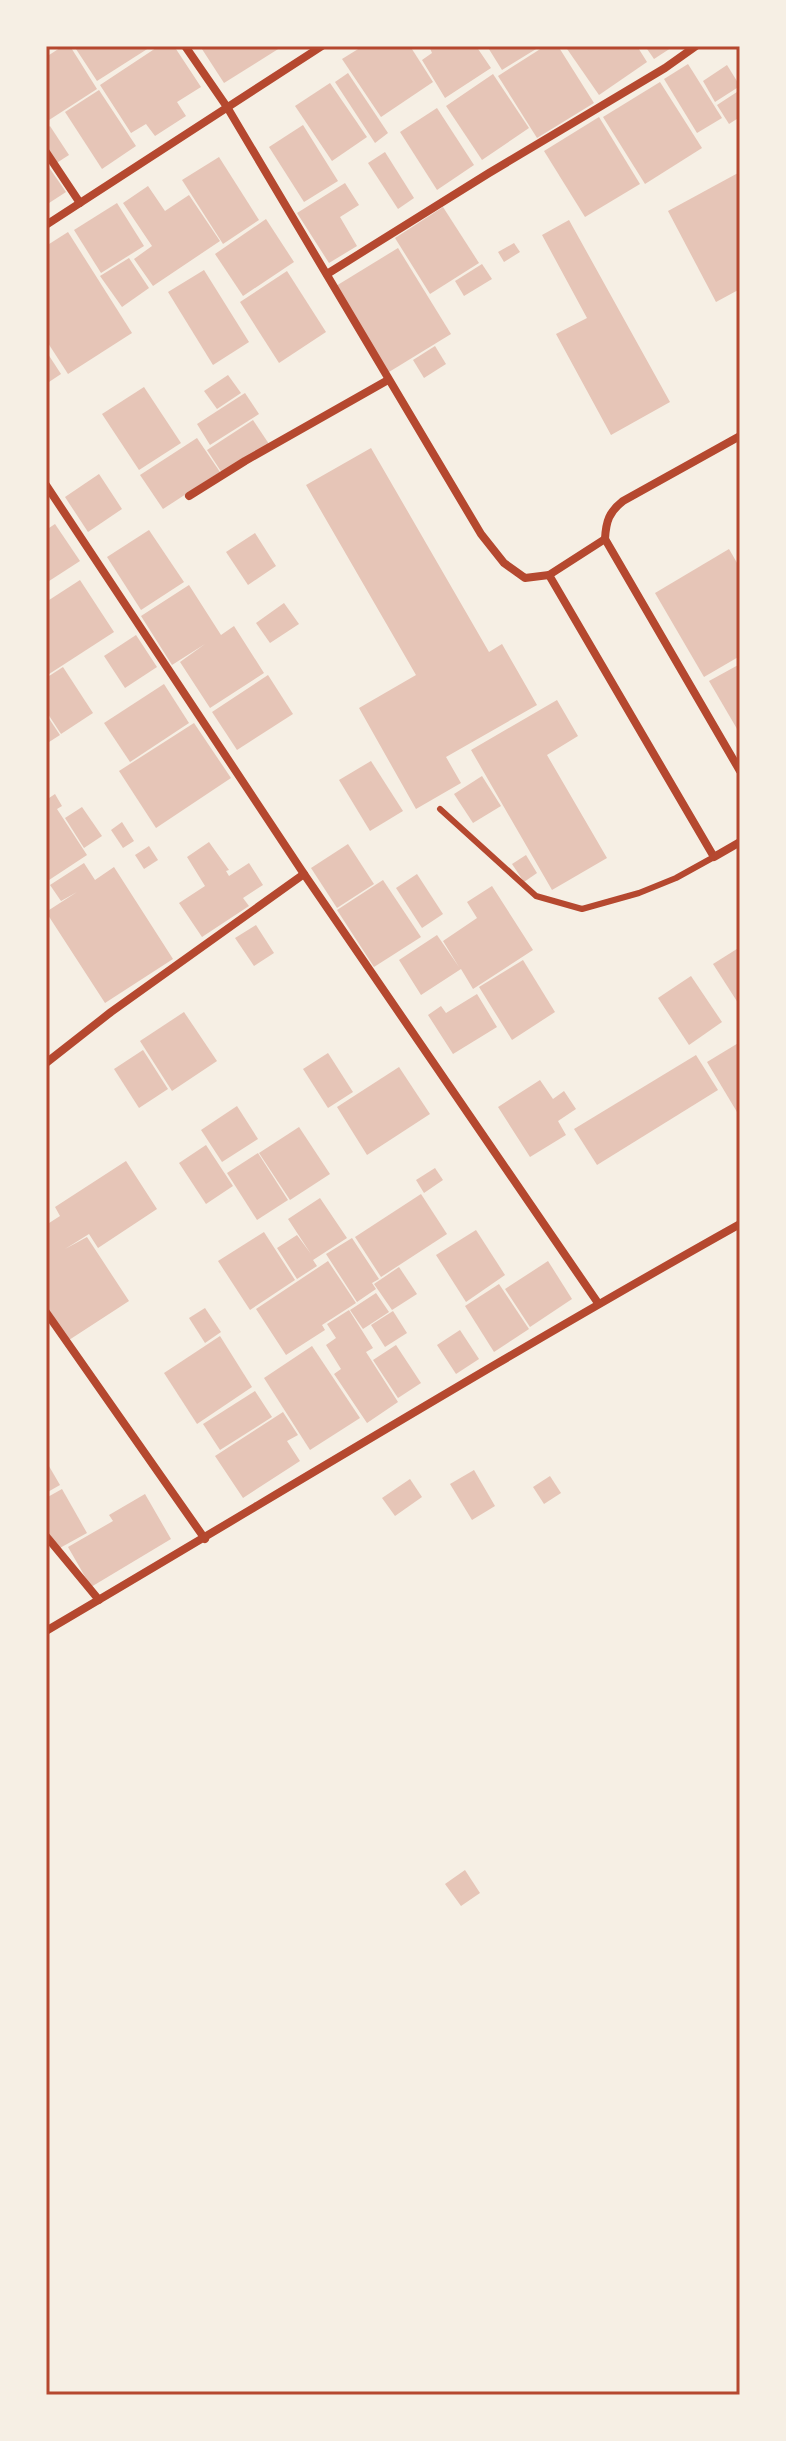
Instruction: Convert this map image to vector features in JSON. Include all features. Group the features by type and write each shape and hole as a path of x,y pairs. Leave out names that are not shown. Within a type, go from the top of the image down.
{"street":[{"path":"185,46 227,107 481,534 504,563 525,578 549,575 605,539"},
{"path":"46,225 322,46"},
{"path":"327,274 665,68 696,46"},
{"path":"46,152 80,203"},
{"path":"189,496 388,380"},
{"path":"740,436 623,501 612,510 606,523 605,539 740,771"},
{"path":"46,485 304,874 598,1303"},
{"path":"549,575 714,857 740,842"},
{"path":"46,1063 111,1012 304,874"},
{"path":"46,1631 598,1303 740,1224"},
{"path":"46,1312 205,1539"},
{"path":"46,1536 99,1600"}],"lane":[{"path":"440,809 536,896 582,909 639,893 676,878 714,857"}],"building":[{"path":"63,46 70,46 97,89 46,122 46,57"},
{"path":"74,46 152,46 97,81"},
{"path":"159,46 174,46 201,87 177,102 186,116 155,136 146,124 131,133 100,85"},
{"path":"200,46 283,46 224,83"},
{"path":"363,46 410,46 433,82 381,117 342,59"},
{"path":"429,46 476,46 491,68 445,98 422,60 432,53"},
{"path":"487,46 541,46 502,70"},
{"path":"545,46 558,46 594,103 537,138 498,76"},
{"path":"565,46 637,46 647,62 599,95"},
{"path":"645,46 674,46 654,59"},
{"path":"688,64 722,118 697,133 664,79"},
{"path":"727,65 740,86 715,102 703,81"},
{"path":"348,73 388,133 375,143 335,82"},
{"path":"493,74 529,128 482,160 446,106"},
{"path":"660,82 702,148 645,184 603,117"},
{"path":"330,83 367,137 332,161 295,106"},
{"path":"99,90 136,146 102,169 65,112"},
{"path":"740,90 740,117 729,124 717,105"},
{"path":"437,108 474,165 437,190 400,132"},
{"path":"599,117 640,184 585,217 544,151"},
{"path":"303,125 338,181 304,202 269,147"},
{"path":"50,126 69,155 55,164 46,150 46,129"},
{"path":"385,152 414,198 398,209 368,163"},
{"path":"219,157 259,220 223,244 182,180"},
{"path":"46,163 66,192 46,205"},
{"path":"738,173 740,289 716,302 668,211"},
{"path":"345,183 359,205 340,217 357,246 329,263 297,213"},
{"path":"148,186 165,211 189,195 220,241 153,286 134,259 152,246 123,203"},
{"path":"117,203 144,246 101,273 74,230"},
{"path":"443,207 479,263 430,294 395,238"},
{"path":"266,219 294,262 243,296 215,254"},
{"path":"569,220 670,402 611,435 556,334 587,318 542,235"},
{"path":"68,232 132,333 68,374 46,340 46,246"},
{"path":"514,243 520,252 504,262 498,252"},
{"path":"398,248 451,334 389,372 336,286"},
{"path":"129,258 149,288 122,307 100,276"},
{"path":"482,264 492,279 464,296 455,281"},
{"path":"204,270 249,342 213,365 168,292"},
{"path":"287,271 326,332 279,363 240,302"},
{"path":"435,346 446,364 424,378 413,360"},
{"path":"46,351 61,374 46,384"},
{"path":"228,375 241,393 217,409 204,391"},
{"path":"144,387 181,443 139,470 102,414"},
{"path":"245,393 259,414 210,445 197,424"},
{"path":"253,420 269,444 222,473 207,450"},
{"path":"197,438 220,472 163,509 140,475"},
{"path":"371,448 489,652 502,644 537,705 446,757 461,783 416,809 359,708 416,675 306,485"},
{"path":"99,474 122,509 88,532 65,497"},
{"path":"55,524 80,561 46,583 46,530"},
{"path":"149,530 184,582 141,610 107,557"},
{"path":"255,533 276,566 248,585 226,552"},
{"path":"729,549 740,568 740,656 704,677 655,593"},
{"path":"80,580 114,632 46,676 46,602"},
{"path":"189,585 221,635 234,626 264,673 210,708 180,662 205,644 172,665 141,616"},
{"path":"284,603 299,624 270,643 256,623"},
{"path":"136,635 157,667 125,688 104,656"},
{"path":"740,664 740,734 709,681"},
{"path":"63,667 93,713 61,734 46,711 46,678"},
{"path":"268,675 293,714 237,750 212,712"},
{"path":"164,684 189,723 130,762 104,723"},
{"path":"557,700 578,736 547,755 607,858 552,890 471,750"},
{"path":"46,714 60,735 46,744"},
{"path":"194,723 231,778 156,828 119,771"},
{"path":"371,761 403,811 370,831 339,780"},
{"path":"482,776 501,806 473,823 454,794"},
{"path":"55,794 62,806 57,809 87,855 46,882 46,800"},
{"path":"82,807 102,836 84,848 65,818"},
{"path":"122,822 134,841 123,848 111,830"},
{"path":"209,842 229,870 226,871 229,876 249,863 263,885 243,898 249,906 202,937 179,903 205,886 187,857"},
{"path":"348,844 374,884 337,908 311,868"},
{"path":"149,846 158,860 144,869 135,855"},
{"path":"526,855 537,873 524,882 512,864"},
{"path":"84,863 95,880 114,867 173,959 105,1003 46,912 77,892 61,901 50,885"},
{"path":"417,874 443,914 422,928 396,888"},
{"path":"383,880 421,937 374,967 337,910"},
{"path":"492,886 533,950 473,989 461,969 421,995 399,960 437,935 459,967 443,941 477,918 467,902"},
{"path":"256,925 274,953 254,966 235,938"},
{"path":"740,947 740,1006 713,964"},
{"path":"523,960 555,1012 512,1040 479,987"},
{"path":"691,976 722,1022 689,1045 658,998"},
{"path":"477,994 497,1027 453,1054 428,1015 441,1006 446,1013"},
{"path":"184,1012 217,1061 172,1091 140,1041"},
{"path":"740,1042 740,1117 707,1062"},
{"path":"143,1050 168,1089 139,1108 114,1069"},
{"path":"328,1053 353,1092 328,1108 303,1069"},
{"path":"696,1055 718,1090 597,1165 574,1129"},
{"path":"399,1067 430,1114 367,1155 337,1107"},
{"path":"540,1080 553,1099 564,1091 576,1109 558,1121 566,1135 530,1157 498,1107"},
{"path":"237,1106 258,1139 222,1162 201,1130"},
{"path":"299,1127 330,1174 290,1200 259,1153"},
{"path":"206,1145 233,1186 206,1204 179,1163"},
{"path":"258,1153 288,1200 257,1220 227,1173"},
{"path":"126,1161 157,1209 98,1248 89,1234 65,1249 87,1237 129,1301 69,1340 46,1305 46,1225 60,1216 55,1207"},
{"path":"435,1168 443,1180 424,1193 416,1180"},
{"path":"421,1194 447,1234 381,1277 355,1237"},
{"path":"320,1198 347,1238 313,1260 317,1266 297,1279 277,1248 297,1235 311,1254 288,1219"},
{"path":"476,1230 505,1275 466,1302 436,1255"},
{"path":"264,1232 295,1280 250,1310 218,1261"},
{"path":"352,1238 379,1279 372,1283 376,1289 357,1302 326,1254"},
{"path":"328,1261 356,1303 322,1325 325,1330 286,1355 256,1309"},
{"path":"548,1261 572,1299 530,1327 505,1289"},
{"path":"399,1267 417,1294 392,1310 374,1284"},
{"path":"499,1284 529,1329 494,1352 465,1306"},
{"path":"376,1293 389,1312 363,1329 350,1310"},
{"path":"205,1308 221,1332 205,1343 189,1318"},
{"path":"349,1310 373,1348 366,1352 398,1402 367,1423 334,1374 341,1369 326,1345 336,1338 327,1324"},
{"path":"393,1311 407,1333 385,1347 371,1325"},
{"path":"460,1330 479,1359 456,1374 437,1345"},
{"path":"220,1336 252,1387 197,1424 164,1373"},
{"path":"396,1345 421,1383 398,1398 373,1360"},
{"path":"312,1346 360,1418 310,1450 264,1378"},
{"path":"255,1391 272,1417 220,1450 203,1424"},
{"path":"283,1412 298,1435 287,1441 300,1461 243,1498 215,1456"},
{"path":"46,1461 60,1485 46,1493"},
{"path":"474,1470 495,1506 472,1520 450,1484"},
{"path":"550,1476 561,1493 544,1504 533,1487"},
{"path":"410,1479 422,1497 395,1516 382,1498"},
{"path":"62,1489 87,1533 58,1549 46,1528 46,1498"},
{"path":"145,1494 171,1539 91,1587 68,1547 113,1521 109,1515"},
{"path":"465,1870 480,1893 461,1906 445,1884"}]}
